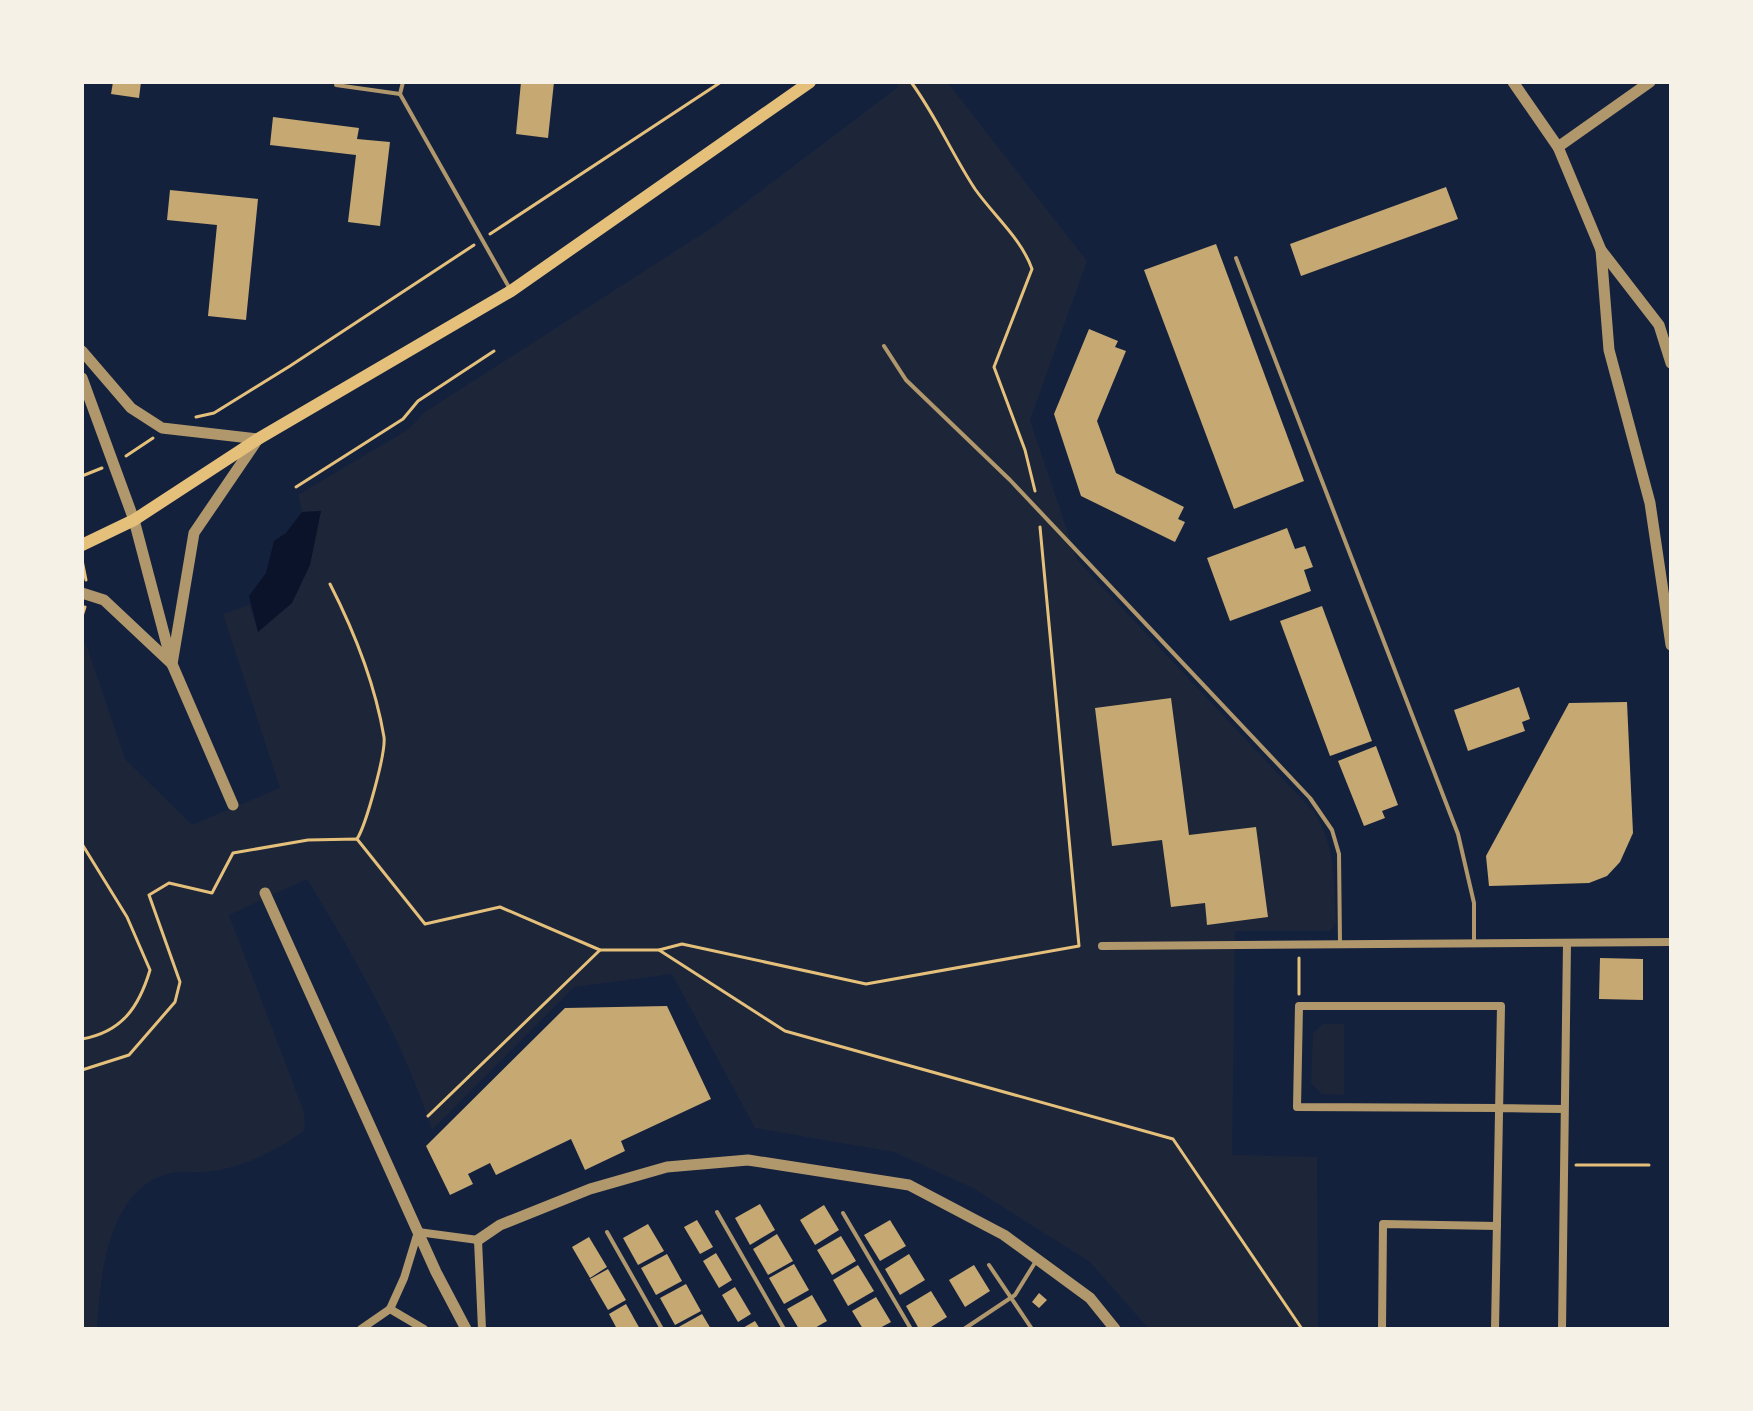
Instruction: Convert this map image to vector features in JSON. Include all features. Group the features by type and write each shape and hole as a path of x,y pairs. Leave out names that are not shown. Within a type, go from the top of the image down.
{"main road":[{"path":"82,545 134,520 258,439 511,291 810,82"}],"street":[{"path":"1513,82 1558,147 1601,250 1659,325 1671,363"},
{"path":"1558,147 1650,82"},
{"path":"1601,250 1609,350 1650,503 1671,645"},
{"path":"82,351 131,408 145,419 167,429 258,439 194,533 172,664"},
{"path":"82,378 134,520 172,664 233,805"},
{"path":"82,593 104,600 172,664"},
{"path":"265,893 418,1232 466,1329"},
{"path":"1102,946 1671,942"},
{"path":"1562,1329 1567,943"},
{"path":"1495,1329 1499,1108 1501,1006 1299,1006 1297,1107 1499,1108 1564,1109"},
{"path":"418,1232 478,1240 500,1225 590,1189 667,1167 748,1160 909,1185 1004,1235 1090,1298 1115,1329"},
{"path":"1382,1329 1383,1224 1497,1226"},
{"path":"361,1329 390,1309 404,1278 418,1232"},
{"path":"478,1240 482,1329"},
{"path":"390,1309 424,1329"}],"lane":[{"path":"403,82 400,94 511,291"},
{"path":"336,85 400,94"},
{"path":"1236,258 1458,834 1474,903 1474,943"},
{"path":"884,346 906,380 1039,511 1310,798 1332,830 1339,854 1340,944"},
{"path":"717,1212 784,1329"},
{"path":"843,1213 911,1329"},
{"path":"607,1232 662,1329"},
{"path":"964,1329 1009,1298 1037,1259"},
{"path":"989,1265 1032,1329"}],"path":[{"path":"82,476 114,464 167,429 214,413 393,301 721,82"},
{"path":"357,839 425,924 500,907 600,950 659,950 682,944 866,984 1079,946 1039,511 1025,450 994,367 1032,269 1026,253 976,190 934,113 911,82"},
{"path":"296,487 403,419 418,401 494,351"},
{"path":"330,584 354,632 385,741 367,824 357,839"},
{"path":"82,1070 129,1055 175,1002 180,982 149,895 169,883 212,893 233,853 308,840 357,839"},
{"path":"82,844 127,917 150,970 134,1011 105,1035 82,1039"},
{"path":"1298,945 1299,1006"},
{"path":"428,1116 600,950"},
{"path":"659,950 785,1031 1173,1139 1302,1329"},
{"path":"1564,1165 1649,1165"}],"shaded area":[{"path":"896,82 947,82 1087,261 1030,420 1077,560 1314,812 1326,838 1334,879 1336,923 1330,931 1235,931 1232,1155 1317,1157 1318,1329 1149,1329 1090,1262 973,1188 894,1152 755,1128 672,974 574,987 432,1130 393,1033 307,879 229,915 304,1112 305,1130 270,1152 244,1163 217,1170 178,1172 155,1179 137,1192 123,1211 113,1233 101,1282 97,1329 82,1329 82,646 86,644 125,759 192,825 280,788 223,614 249,605 258,631 320,511 302,512 298,495 409,429 425,412 716,225 898,87"},
{"path":"321,511 310,565 292,603 258,632 249,596 266,573 274,541 286,533 302,512"},
{"path":"1323,1024 1344,1024 1344,1095 1322,1094 1311,1083 1313,1033"}],"building":[{"path":"113,82 141,82 139,98 111,94"},
{"path":"521,82 554,82 548,138 516,134"},
{"path":"273,117 359,128 357,139 390,142 380,226 348,222 356,155 270,145"},
{"path":"1446,187 1458,219 1301,276 1290,244"},
{"path":"170,190 258,199 246,320 208,316 217,225 167,220"},
{"path":"1216,244 1304,481 1234,509 1144,270"},
{"path":"1089,329 1118,341 1115,347 1126,351 1097,421 1116,473 1184,507 1178,519 1185,522 1175,542 1081,496 1054,414"},
{"path":"1287,528 1295,549 1305,546 1313,567 1304,570 1311,591 1230,621 1207,558"},
{"path":"1322,606 1372,741 1330,756 1280,621"},
{"path":"1519,687 1530,719 1522,722 1525,731 1468,751 1454,710"},
{"path":"1171,698 1189,835 1256,827 1268,917 1207,925 1205,903 1171,907 1162,840 1112,846 1095,708"},
{"path":"1627,702 1633,833 1620,862 1607,876 1589,883 1489,886 1486,856 1569,703"},
{"path":"1376,746 1398,805 1382,811 1385,818 1364,826 1338,761"},
{"path":"1600,958 1643,959 1643,1000 1599,999"},
{"path":"667,1006 711,1099 621,1141 625,1151 585,1170 571,1139 496,1175 490,1163 468,1174 473,1184 450,1195 426,1146 565,1008"},
{"path":"760,1204 775,1230 750,1245 735,1218"},
{"path":"824,1205 839,1230 815,1245 800,1220"},
{"path":"697,1220 713,1247 700,1254 684,1227"},
{"path":"890,1220 906,1246 880,1261 864,1235"},
{"path":"648,1224 664,1251 638,1265 623,1238"},
{"path":"777,1234 793,1261 768,1275 753,1249"},
{"path":"841,1236 856,1261 832,1275 817,1250"},
{"path":"589,1237 607,1267 590,1278 572,1247"},
{"path":"716,1253 732,1280 719,1288 703,1261"},
{"path":"667,1254 682,1281 656,1295 641,1268"},
{"path":"909,1254 925,1280 900,1295 885,1269"},
{"path":"794,1264 809,1290 784,1304 769,1278"},
{"path":"858,1265 874,1291 848,1306 833,1280"},
{"path":"974,1265 990,1291 965,1307 949,1280"},
{"path":"608,1269 626,1300 608,1310 590,1279"},
{"path":"686,1284 701,1311 675,1325 660,1298"},
{"path":"735,1287 751,1314 738,1322 722,1295"},
{"path":"931,1291 947,1317 928,1329 919,1329 906,1306"},
{"path":"1039,1293 1047,1300 1039,1308 1032,1302"},
{"path":"812,1295 827,1321 813,1329 799,1329 787,1309"},
{"path":"876,1297 891,1322 878,1329 863,1329 852,1311"},
{"path":"626,1304 640,1329 617,1329 609,1314"},
{"path":"702,1314 711,1329 675,1329"},
{"path":"755,1321 760,1329 741,1329"}]}
